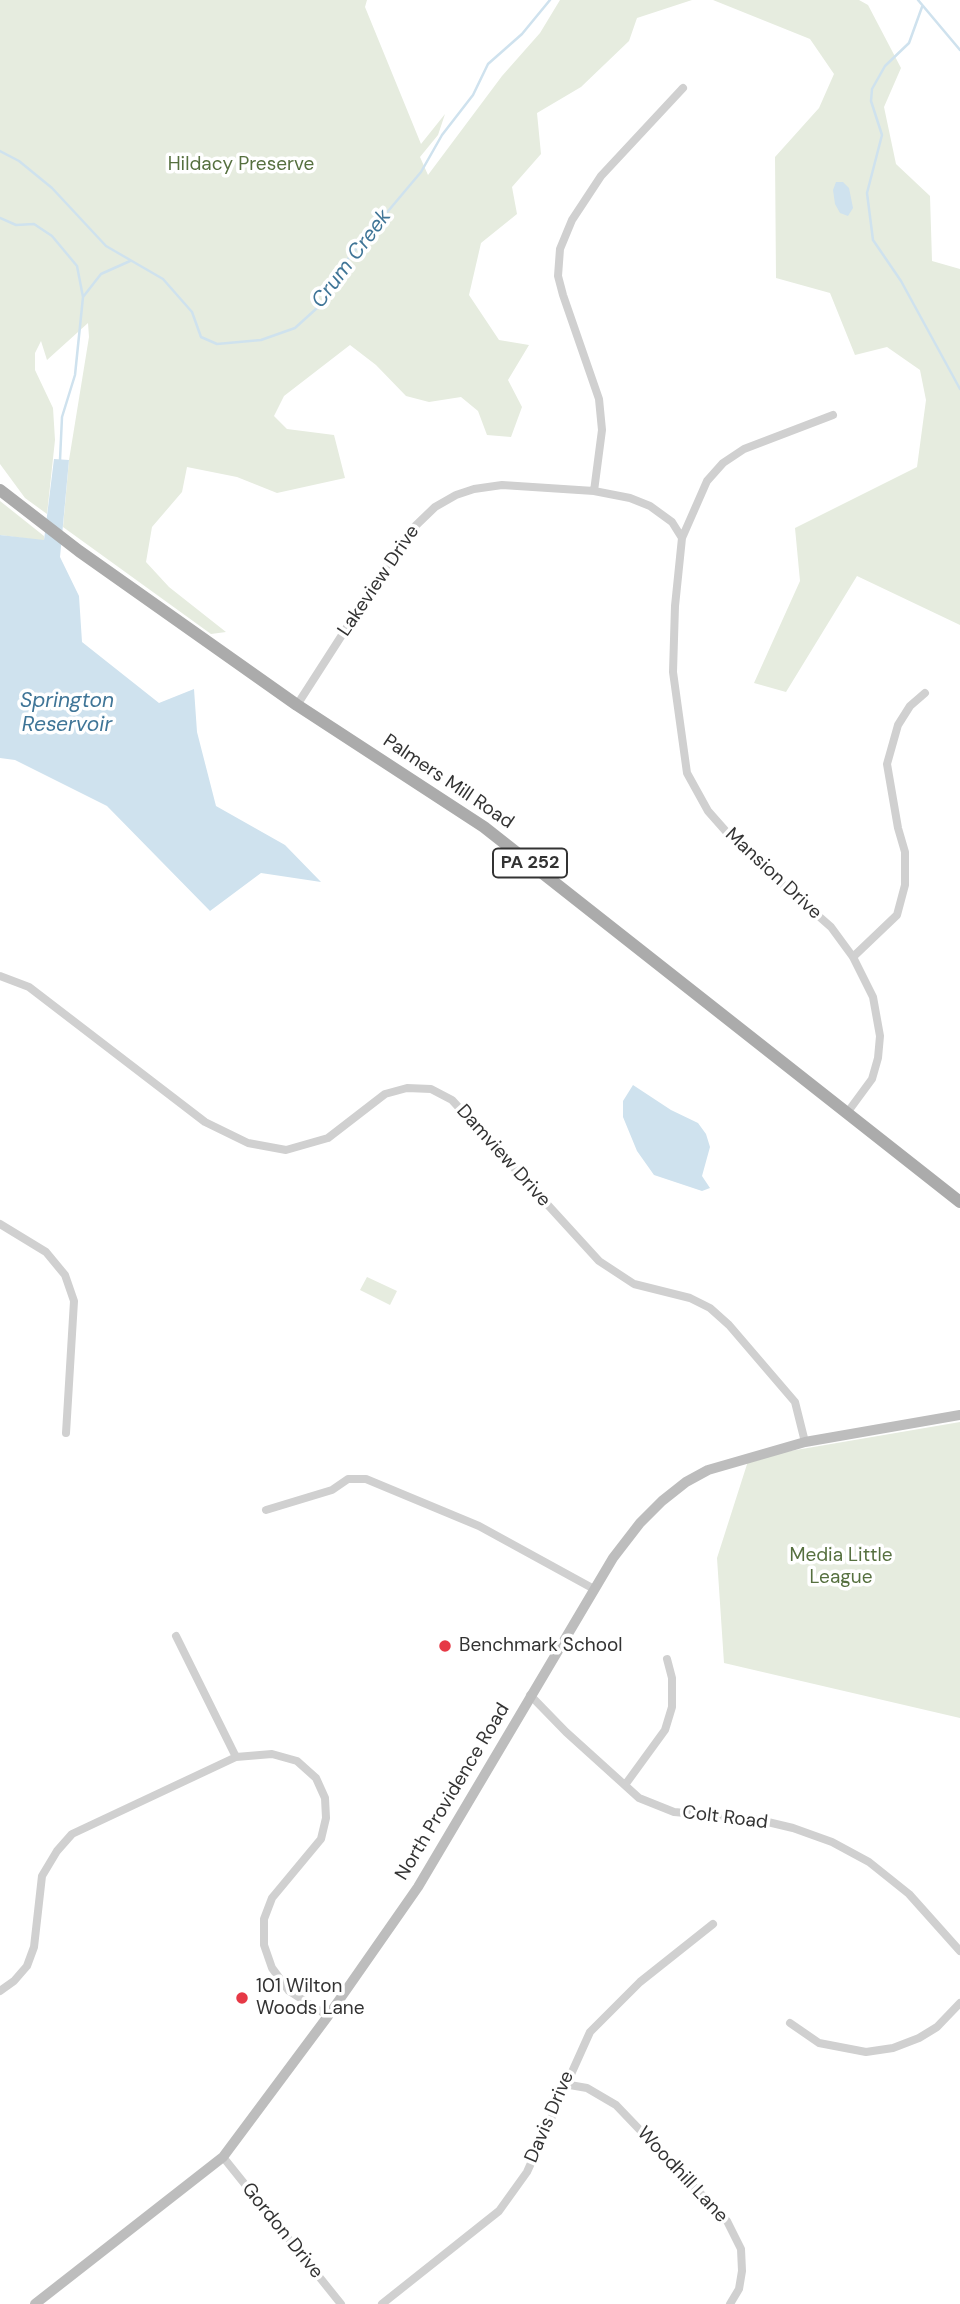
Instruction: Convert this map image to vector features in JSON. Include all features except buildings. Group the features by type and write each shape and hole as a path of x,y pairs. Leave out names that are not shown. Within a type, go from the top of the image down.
{"main road":[{"name":"Palmers Mill Road","path":"0,490 79,551 297,705 484,827 960,1202"},
{"name":"North Providence Road","path":"35,2304 223,2157 328,2016 418,1887 594,1589 640,1523 686,1482 708,1470 805,1442 960,1415"}],"street":[{"path":"594,491 602,430 599,399 558,276 560,249 572,220 601,176 683,88"},
{"path":"682,538 707,481 723,463 744,449 833,415"},
{"name":"Lakeview Drive","path":"297,705 407,534 435,507 474,489 502,485 594,491 631,498 650,506 673,522 682,538"},
{"name":"Mansion Drive","path":"682,538 675,606 673,672 687,773 708,811 738,845 831,927 853,957 873,997 880,1037 878,1058 872,1079 847,1113"},
{"path":"853,957 897,915 905,885 905,852 887,764 898,725 910,706 925,693"},
{"name":"Damview Drive","path":"0,976 29,987 205,1122 248,1143 286,1150 328,1138 385,1094 407,1088 430,1090 452,1100 598,1261 635,1284 690,1298 710,1308 729,1325 795,1402 805,1442"},
{"path":"0,1224 46,1252 65,1275 74,1301 66,1433"},
{"path":"266,1510 332,1490 348,1479 366,1479 479,1526 594,1589"},
{"path":"176,1636 236,1757"},
{"path":"625,1785 665,1730 672,1707 672,1678 667,1659"},
{"name":"Colt Road","path":"530,1695 566,1732 625,1785 653,1806 674,1812 760,1820 832,1842 869,1862 909,1894 960,1951"},
{"path":"0,1991 14,1981 27,1966 34,1947 42,1876 57,1851 72,1834 236,1757 272,1754 297,1761 316,1778 325,1798 326,1818 321,1839 272,1898 264,1919 264,1945 272,1968 289,1991 328,2016"},
{"name":"Davis Drive","path":"382,2304 485,2224 514,2195 590,2032 605,2015 713,1924"},
{"path":"790,2022 819,2043 866,2052 893,2048 919,2038 937,2027 960,2003"},
{"name":"Woodhill Lane","path":"564,2084 594,2091 616,2105 727,2221 741,2249 742,2271 738,2289 730,2304"},
{"name":"Gordon Drive","path":"223,2157 341,2304"}],"green space":[{"name":"Hildacy Preserve","path":"0,0 367,0 365,7 421,144 445,114 438,135 420,157 428,175 502,76 540,33 560,0 692,0 637,18 629,41 581,87 537,113 541,154 512,187 517,214 481,243 469,295 499,340 529,345 508,380 522,407 511,437 487,435 478,411 461,397 429,402 406,396 376,365 350,345 284,396 274,416 287,429 334,435 345,478 277,493 237,477 187,467 182,492 152,527 146,562 169,587 226,632 211,634 63,527 69,460 89,337 88,323 47,360 41,341 35,353 35,370 53,408 55,440 47,514 25,498 0,464"},
{"path":"713,0 859,0 868,5 901,68 884,107 896,164 930,196 932,261 960,269 960,625 857,576 786,692 754,683 800,581 795,528 917,467 926,400 920,370 887,347 855,355 830,293 776,278 775,157 819,108 834,74 810,39"},
{"path":"0,501 44,536 44,541 0,535"},
{"path":"367,1277 397,1291 390,1305 360,1290"},
{"name":"Media Little League","path":"960,1422 960,1718 724,1663 717,1558 749,1458"}],"water":[{"path":"836,182 843,182 849,188 853,208 848,216 840,213 835,204 833,190"},
{"name":"Springton Reservoir","path":"54,459 69,460 60,557 79,596 82,642 159,703 194,689 197,732 216,806 285,845 321,882 261,873 210,911 107,806 15,760 0,758 0,535 44,540"},
{"path":"633,1085 671,1110 698,1123 706,1134 710,1147 702,1176 710,1188 702,1191 654,1175 637,1151 623,1117 623,1101"}],"waterway":[{"name":"Crum Creek","path":"0,151 19,161 52,188 106,246 163,279 192,312 201,337 217,344 261,340 295,328 327,299 336,273 421,172 442,135 473,95 488,64 522,34 550,0"},
{"path":"918,0 960,50"},
{"path":"922,7 909,43 885,66 872,89 871,101 882,135 867,193 873,240 901,281 960,389"},
{"path":"0,218 16,225 34,224 52,236 77,266 83,297"},
{"name":"Crum Creek","path":"60,460 62,417 75,375 83,297 101,274 130,261"}],"place":[{"name":"Benchmark School","path":"445,1646"},
{"name":"101 Wilton Woods Lane","path":"242,1998"}]}
